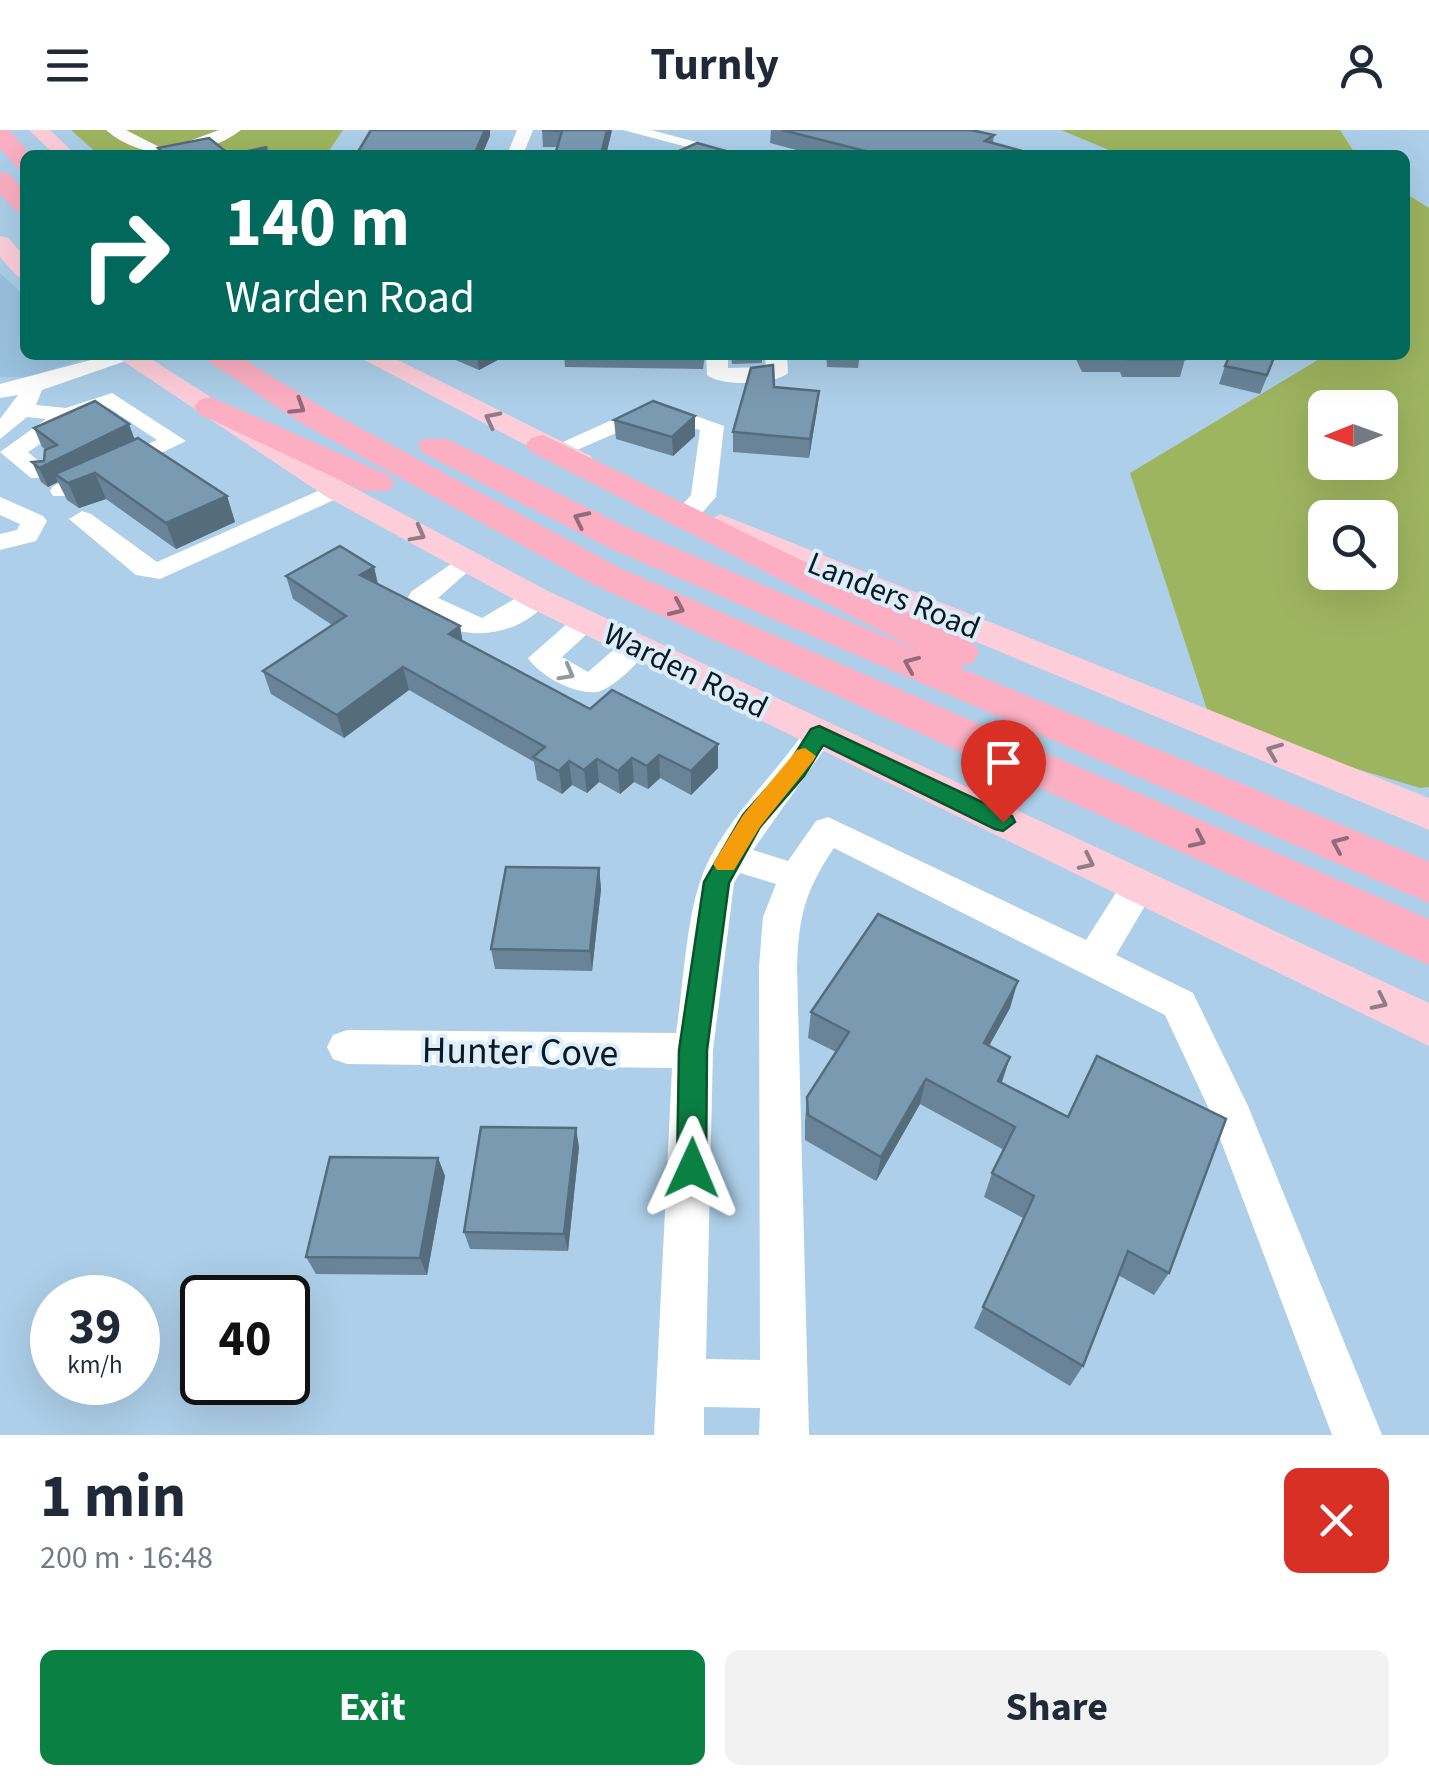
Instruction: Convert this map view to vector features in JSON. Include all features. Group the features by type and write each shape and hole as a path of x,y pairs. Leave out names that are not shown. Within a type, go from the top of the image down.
{"highway":[{"path":"0,134 20,158"},
{"path":"0,179 20,201"},
{"path":"223,360 313,416 610,578"},
{"path":"283,360 477,469 621,538 1429,882"},
{"path":"211,407 458,520 610,578 1429,943"},
{"path":"549,448 1050,699 1254,807"}],"main road":[{"path":"39,130 61,150"},
{"path":"55,130 73,150"},
{"name":"Warden Road","path":"135,360 336,490 536,598 1429,1026"},
{"name":"Landers Road","path":"378,360 549,448 690,511 1429,815"}],"street":[{"path":"114,130 154,150"},
{"path":"178,150 233,130"},
{"path":"631,130 717,150"},
{"path":"0,391 33,386 115,360"},
{"path":"718,360 718,375 759,376 777,373 776,360"},
{"path":"0,370 68,375"},
{"path":"7,422 33,386"},
{"path":"7,422 68,415 112,400 174,442 62,491"},
{"path":"549,448 654,408 712,426 703,497 690,511"},
{"path":"40,473 12,452 68,415"},
{"path":"82,519 146,569 160,571 336,490"},
{"path":"0,505 34,521 27,535 0,542"},
{"path":"467,561 429,587 422,597 426,603 482,630 494,627 536,598"},
{"path":"586,622 544,658 580,681 593,682 636,646"},
{"path":"679,1435 693,1050 716,882 729,856 819,734"},
{"path":"784,1435 778,967 781,917 796,877 828,830 1179,1004 1228,1106 1357,1435"},
{"path":"729,856 796,877"},
{"path":"1093,961 1138,887"},
{"name":"Hunter Cove","path":"347,1047 693,1050"},
{"path":"683,1384 784,1384"}],"shaded area":[{"path":"0,273 20,291 20,360 82,360 27,377 0,377"}],"green space":[{"path":"71,130 343,130 329,150 93,150"},
{"path":"1061,130 1340,130 1353,150 1109,150"},
{"path":"1410,196 1429,208 1429,787 1420,788 1212,725 1130,473 1318,360 1410,360"}],"building":[{"path":"371,130 485,130 476,150 359,150"},
{"path":"542,130 607,130 602,150 556,150 562,131"},
{"path":"782,130 971,130 994,135 985,141 1018,150 861,150"},
{"path":"209,138 224,150 160,150"},
{"path":"697,143 723,150 681,150"},
{"path":"1228,360 1273,360 1267,375 1225,366"},
{"path":"773,365 774,387 819,391 810,439 733,432 751,368"},
{"path":"95,401 129,424 39,468 32,462 44,461 45,450 57,445 34,428"},
{"path":"653,401 695,416 672,437 614,420"},
{"path":"138,438 227,496 166,523 95,473 68,483 55,474"},
{"path":"340,546 374,567 360,575 460,626 449,634 590,709 612,690 718,744 691,771 659,755 647,766 632,758 618,771 597,759 584,770 569,761 559,771 533,757 545,747 403,667 337,715 263,671 346,616 286,576"},
{"path":"506,867 599,868 590,951 491,949"},
{"path":"878,914 1018,981 984,1043 1010,1057 998,1081 1068,1117 1097,1056 1226,1119 1169,1273 1128,1251 1083,1366 983,1307 1034,1196 992,1173 1015,1127 926,1079 881,1157 808,1115 807,1097 849,1032 811,1012"},
{"path":"481,1127 576,1128 564,1234 464,1232"},
{"path":"330,1157 438,1158 420,1258 306,1257"}],"slow traffic":[{"path":"725,864 752,821 805,756"}],"route":[{"path":"692,1168 693,1050 716,882 752,821 796,770 819,734 1003,822"}]}
